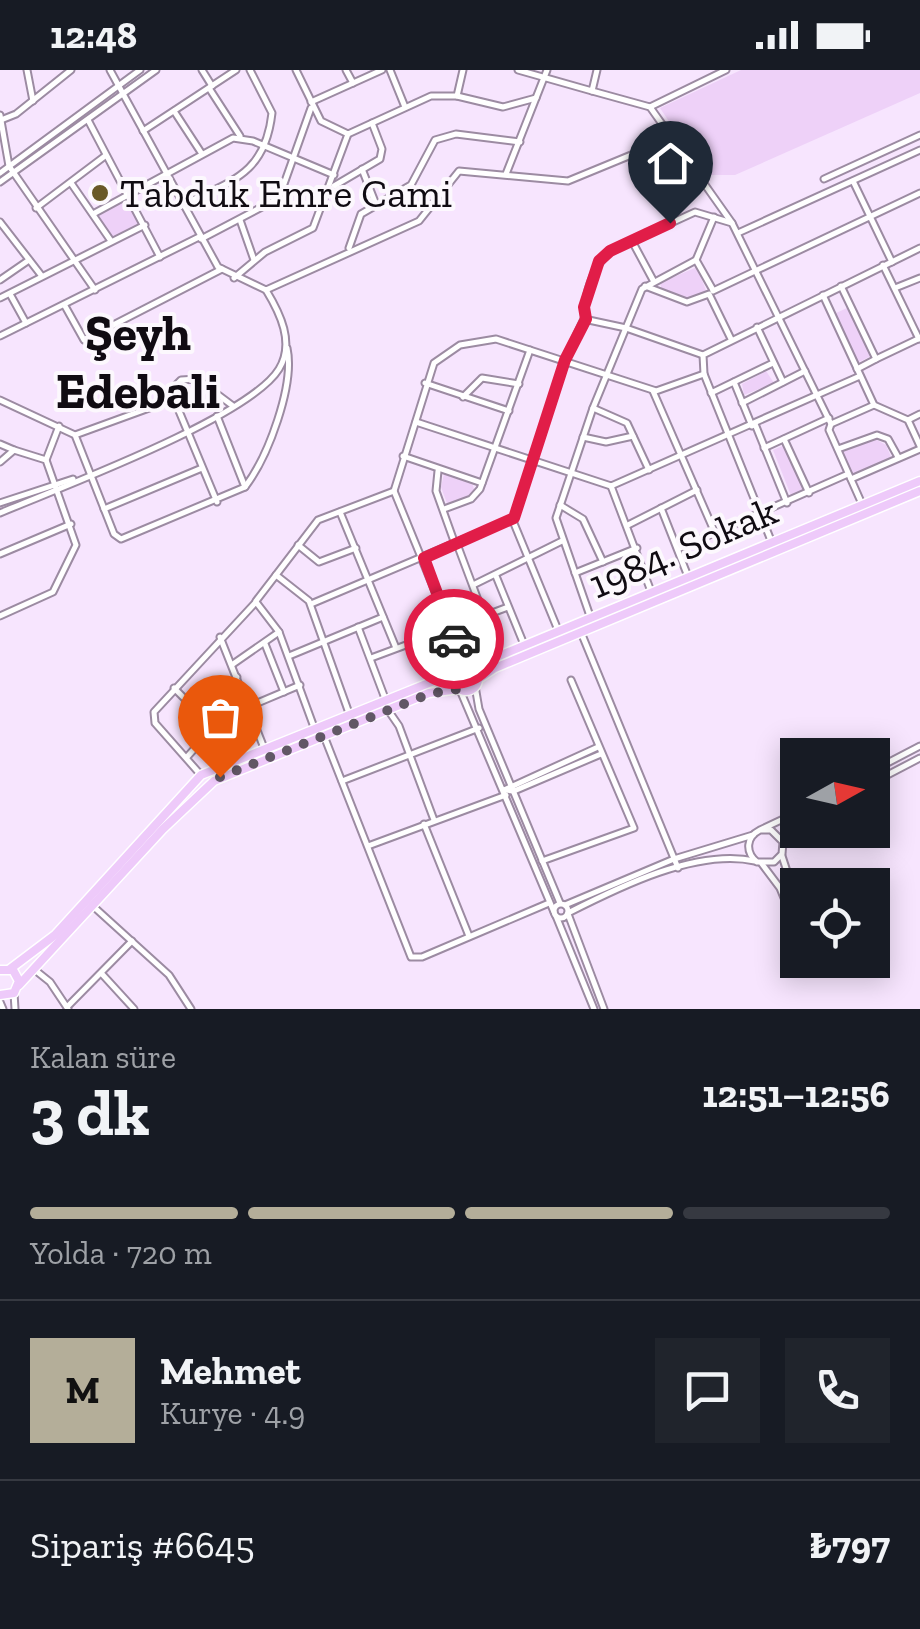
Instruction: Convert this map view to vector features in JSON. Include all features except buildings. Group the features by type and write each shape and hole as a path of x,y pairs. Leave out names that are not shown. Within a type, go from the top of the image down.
{"main road":[{"name":"1984. Sokak","path":"456,672 579,628 591,619 920,481"},
{"path":"0,998 35,970 218,773 264,748 320,733 350,716 476,683 495,668 579,628 920,491"},
{"path":"468,667 476,683"},
{"path":"456,672 454,682 460,689"},
{"path":"16,989 5,969 55,935 201,776 218,773 388,706 456,672"}],"street":[{"path":"26,70 34,101"},
{"path":"0,400 75,435 114,534 121,539 217,502 245,487 257,470 288,384 282,320 266,290 222,269 200,238 110,70"},
{"path":"0,182 140,70"},
{"path":"0,173 11,170 88,120 156,70"},
{"path":"202,70 240,138"},
{"path":"143,131 236,70"},
{"path":"182,204 250,171 272,113 250,70"},
{"path":"296,70 326,126 348,134 430,96 457,96 504,107 526,104 539,96"},
{"path":"346,70 353,83"},
{"path":"0,336 279,198 311,104 382,70"},
{"path":"390,70 405,106"},
{"path":"457,96 462,70"},
{"path":"518,70 546,74 650,108 738,232 830,421 829,430 862,504"},
{"path":"592,90 597,70"},
{"path":"650,108 726,70"},
{"path":"68,71 34,101 0,118 11,170 95,290"},
{"path":"506,175 546,74"},
{"path":"174,111 202,154"},
{"path":"88,120 160,256"},
{"path":"332,187 382,155 372,124"},
{"path":"234,278 254,260 313,228 332,187 348,134"},
{"path":"348,250 361,214 375,202 411,185 426,149 446,135 520,142"},
{"path":"824,179 920,135"},
{"path":"93,214 164,171 240,138 334,175"},
{"path":"266,290 418,221 459,172 568,181 653,146"},
{"path":"738,232 920,150"},
{"path":"36,208 106,156"},
{"path":"362,170 375,202"},
{"path":"853,180 892,262"},
{"path":"71,182 111,240"},
{"path":"645,286 687,302 920,194"},
{"path":"559,632 514,518 565,360 586,319 584,307 599,261 695,212 732,223"},
{"path":"591,619 556,523 560,505 605,374 645,286 696,260 714,216"},
{"path":"239,219 254,260"},
{"path":"0,222 3,232 41,275"},
{"path":"0,298 144,225"},
{"path":"632,242 653,280"},
{"path":"586,319 626,328 703,355 920,248"},
{"path":"0,280 29,260"},
{"path":"696,260 731,339"},
{"path":"416,422 611,486 818,396 876,359 919,340 883,266"},
{"path":"64,306 84,340 222,269"},
{"path":"895,289 920,278"},
{"path":"841,286 876,359"},
{"path":"10,294 26,323"},
{"path":"678,549 920,448 908,420 874,404 823,295"},
{"path":"757,327 783,382"},
{"path":"468,667 394,491 434,363 460,345 496,339 653,391 704,374"},
{"path":"0,503 90,474 188,432 232,406 277,372 287,348"},
{"path":"444,509 477,496 498,449 530,350"},
{"path":"703,355 704,374 772,543"},
{"path":"712,393 774,363"},
{"path":"742,403 806,371"},
{"path":"217,502 174,399 178,382 197,378 232,406"},
{"path":"463,396 482,378 520,384"},
{"path":"734,382 787,503"},
{"path":"425,383 509,411"},
{"path":"653,391 715,532"},
{"path":"75,435 174,399"},
{"path":"764,448 874,404"},
{"path":"592,408 628,423 649,470"},
{"path":"908,420 920,414"},
{"path":"217,416 245,487"},
{"path":"0,616 53,592 75,554 71,524 46,460 59,426"},
{"path":"838,449 876,434 888,439 898,457"},
{"path":"582,437 606,442 634,436"},
{"path":"784,439 809,492"},
{"path":"0,444 46,460"},
{"path":"0,462 14,450"},
{"path":"403,456 482,483"},
{"path":"104,509 202,468"},
{"path":"438,470 436,491 484,616"},
{"path":"0,512 56,486"},
{"path":"611,486 652,594"},
{"path":"628,524 697,490"},
{"path":"201,776 154,718 174,688 256,602 318,520 394,491"},
{"path":"560,505 584,519 603,562"},
{"path":"662,508 689,579"},
{"path":"340,512 396,648"},
{"path":"310,604 514,518"},
{"path":"0,554 71,524"},
{"path":"473,585 562,541"},
{"path":"298,545 319,562 356,548"},
{"path":"575,572 637,548"},
{"path":"276,575 310,604 350,716"},
{"path":"496,576 525,647"},
{"path":"256,602 279,632 411,957 422,957 549,903"},
{"path":"370,658 508,606"},
{"path":"288,656 384,616"},
{"path":"358,627 434,820"},
{"path":"579,628 678,868"},
{"path":"232,664 279,632"},
{"path":"220,637 264,748"},
{"path":"264,644 284,692"},
{"path":"201,715 237,676"},
{"path":"542,861 634,828 571,680"},
{"path":"476,683 479,709 568,914 604,1009"},
{"path":"186,758 212,726 300,685"},
{"path":"174,688 212,726"},
{"path":"460,689 594,1009"},
{"path":"342,781 479,728"},
{"path":"890,762 920,746"},
{"path":"367,846 505,793 600,751"},
{"path":"890,774 920,758"},
{"path":"555,914 563,904 674,859 753,835 780,821"},
{"path":"424,824 469,936"},
{"path":"760,830 776,832 787,868"},
{"path":"753,835 748,848 780,888"},
{"path":"555,914 568,914 678,868 735,857 774,862 784,848"},
{"path":"94,907 169,974 190,1009"},
{"path":"54,1009 67,1007 132,941"},
{"path":"35,970 50,982 67,1007"},
{"path":"102,974 134,1009"},
{"path":"16,989 16,1009"},
{"path":"0,998 3,1009"}],"shaded area":[{"path":"741,70 920,70 920,93 735,175 705,175 660,108"},
{"path":"125,198 140,224 112,237 98,215"},
{"path":"697,267 707,293 691,300 662,290 660,283"},
{"path":"847,308 871,356 857,363 834,314"},
{"path":"766,371 774,383 744,395 742,384"},
{"path":"875,439 886,445 891,457 852,474 842,451"},
{"path":"785,445 807,490 792,498 773,450"},
{"path":"444,474 472,483 476,495 448,506 441,487"}],"way so far":[{"path":"220,777 429,694 459,689 454,675 466,667 454,639"}],"place":[{"name":"Tabduk Emre Cami","path":"100,193"}],"district":[{"name":"Şeyh Edebali","path":"138,361"}],"route":[{"path":"454,639 424,558 514,518 565,360 586,319 584,307 599,261 610,251 670,223"}]}
